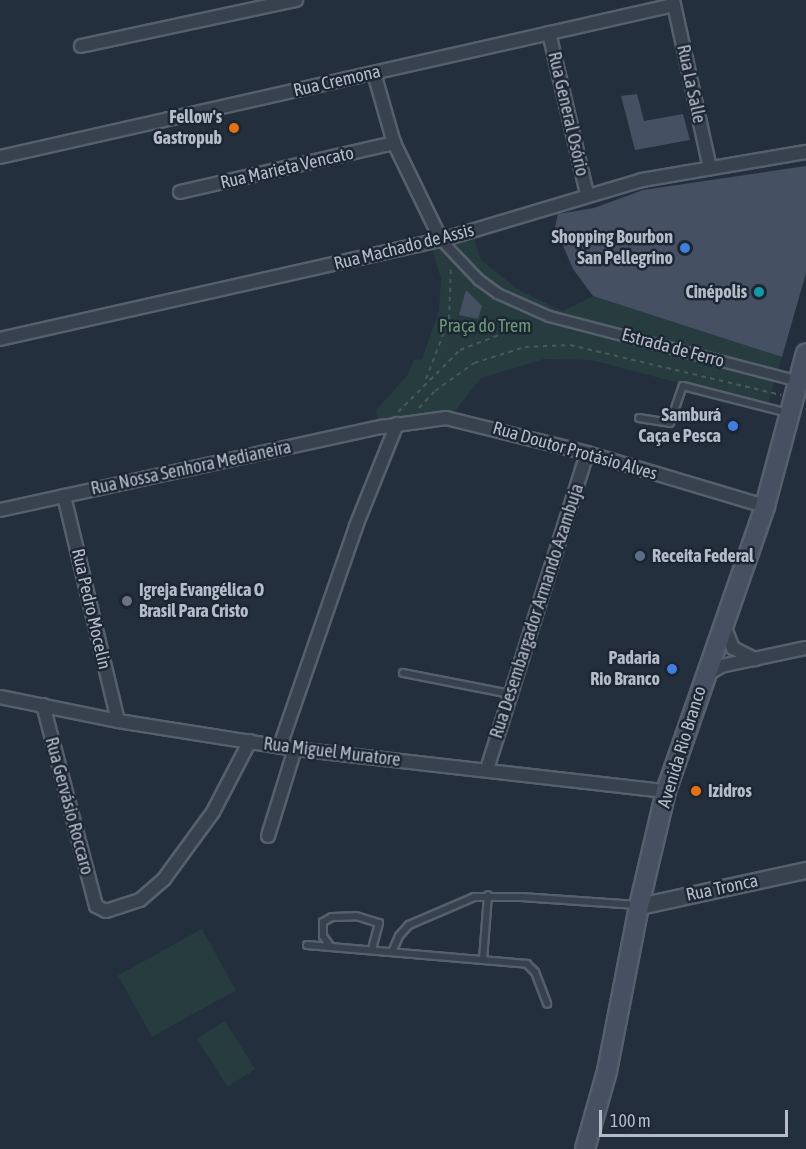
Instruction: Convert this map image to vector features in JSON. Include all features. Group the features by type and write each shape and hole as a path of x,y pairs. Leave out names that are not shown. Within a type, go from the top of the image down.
{"main road":[{"name":"Avenida Rio Branco","path":"585,1149 607,1071 639,906 666,791 765,506 806,353"}],"street":[{"path":"81,46 296,0"},
{"name":"Rua Cremona","path":"0,158 549,33 674,2"},
{"name":"Rua La Salle","path":"674,2 710,168"},
{"name":"Rua General Osório","path":"549,33 587,194"},
{"path":"374,73 394,143 441,240"},
{"name":"Rua Marieta Vencato","path":"180,192 394,143"},
{"name":"Rua Machado de Assis","path":"0,339 441,240 587,194 710,168 806,152"},
{"name":"Estrada de Ferro","path":"441,240 497,293 549,316 794,397"},
{"name":"Rua Doutor Protásio Alves","path":"389,426 419,420 472,422 587,453 765,506"},
{"path":"280,746 389,426"},
{"name":"Rua Nossa Senhora Medianeira","path":"0,510 389,426"},
{"name":"Rua Desembargador Armando Azambuja","path":"487,769 587,453"},
{"name":"Rua Pedro Mocelin","path":"64,496 118,721"},
{"path":"723,622 733,648 754,659"},
{"path":"705,675 721,666 806,648"},
{"name":"Rua Miguel Muratore","path":"0,697 118,721 295,749 666,791"},
{"name":"Rua Gervásio Roccaro","path":"43,705 96,906 106,911 133,903 165,879 213,812 250,741"},
{"path":"268,836 295,749"},
{"name":"Rua Tronca","path":"639,906 806,870"}],"lane":[{"path":"639,418 671,422 683,386 794,397"},
{"path":"404,673 510,694"},
{"path":"483,960 488,895"},
{"path":"392,952 399,936 410,925 488,895 639,906"},
{"path":"330,946 323,936 323,922 332,917 356,916 379,923 372,950"},
{"path":"307,945 527,964 535,972 547,1005"}],"path":[{"path":"425,383 449,319 451,251"},
{"path":"389,426 425,383 460,350 549,316"},
{"path":"419,420 422,404 474,363 525,347 559,345 596,348 794,397"}],"green space":[{"name":"Praça do Trem","path":"472,233 481,260 519,290 563,311 593,296 782,357 767,406 591,360 544,359 481,378 451,416 379,427 376,410 407,376 414,360 422,359 439,311 441,279 431,245"},
{"path":"202,929 236,990 152,1037 118,976"},
{"path":"225,1021 255,1069 227,1087 197,1038"}],"building":[{"path":"637,94 644,121 683,114 690,140 635,150 621,96"},
{"name":"Shopping Bourbon San Pellegrino","path":"806,166 806,273 782,357 593,296 573,269 555,227 558,214 594,208 643,190"},
{"path":"466,290 482,306 478,319 459,315"}],"place":[{"name":"Fellow's Gastropub","path":"234,128"},
{"name":"Shopping Bourbon San Pellegrino","path":"685,248"},
{"name":"Cinépolis","path":"759,292"},
{"name":"Samburá Caça e Pesca","path":"733,426"},
{"name":"Receita Federal","path":"640,556"},
{"name":"Igreja Evangélica O Brasil Para Cristo","path":"127,601"},
{"name":"Padaria Rio Branco","path":"672,669"},
{"name":"Izidros","path":"696,791"}]}
